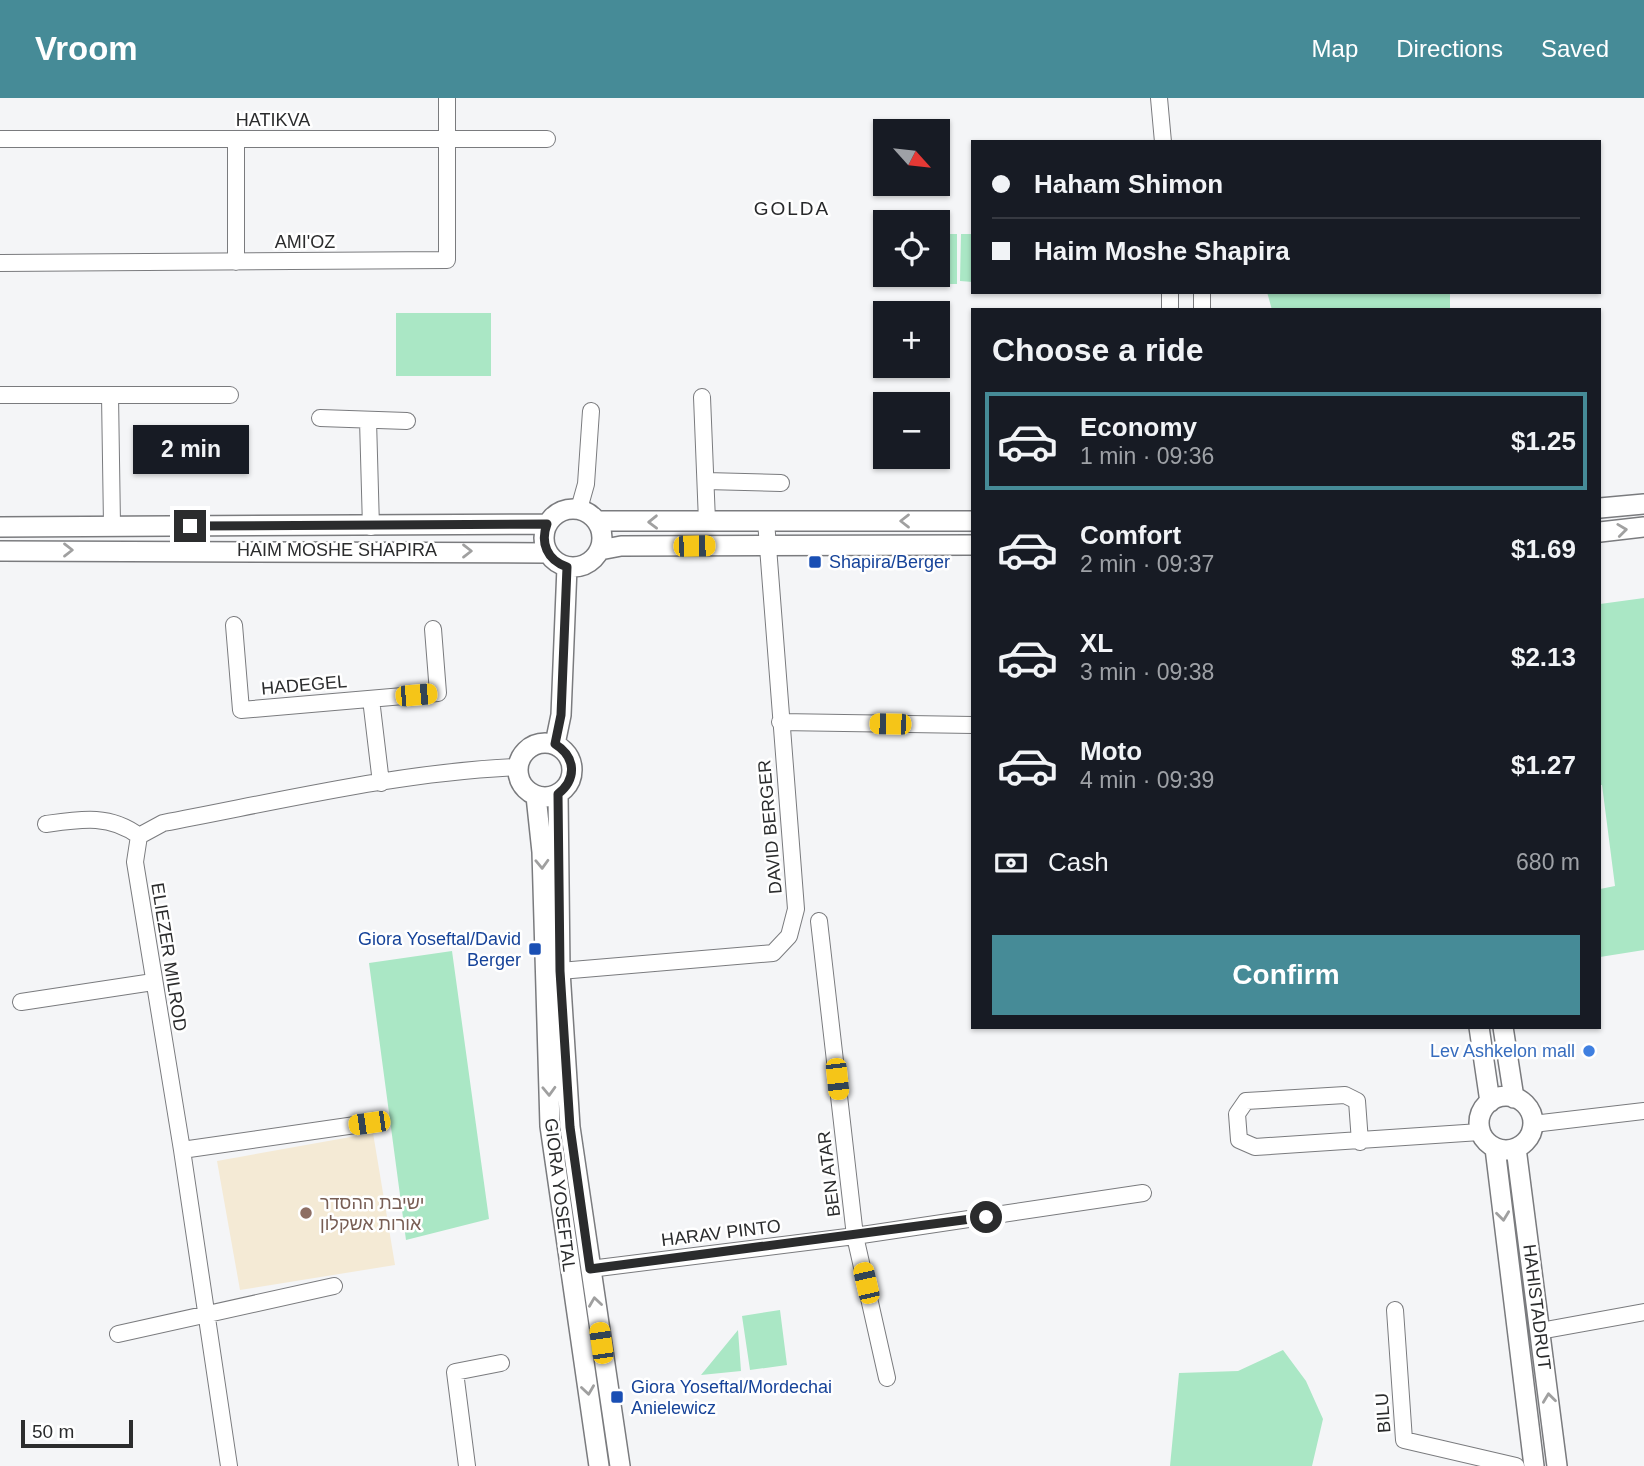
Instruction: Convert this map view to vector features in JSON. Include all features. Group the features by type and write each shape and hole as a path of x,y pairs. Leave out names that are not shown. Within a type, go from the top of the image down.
{"street":[{"name":"AMI'OZ","path":"0,263 447,260 447,98"},
{"path":"1159,98 1163,140"},
{"name":"HATIKVA","path":"0,139 547,139"},
{"path":"236,140 236,262"},
{"path":"0,395 230,395"},
{"path":"110,395 112,525"},
{"path":"702,397 707,521"},
{"path":"579,509 586,484 591,411"},
{"path":"320,418 408,421"},
{"path":"368,419 371,527"},
{"path":"706,481 781,483"},
{"path":"1601,508 1644,504"},
{"path":"971,521 597,521 579,509 557,513 547,524 544,539 548,553 567,567 583,566 600,550 621,546 971,545"},
{"path":"597,521 602,535 600,550"},
{"name":"DAVID BERGER","path":"560,971 773,953 789,936 796,909 766,521"},
{"name":"HAIM MOSHE SHAPIRA","path":"0,527 547,524"},
{"path":"1601,532 1644,527"},
{"name":"HAIM MOSHE SHAPIRA","path":"0,551 548,553"},
{"path":"555,744 561,715 567,567"},
{"name":"HADEGEL","path":"234,625 241,710 438,693 433,629"},
{"name":"HADEGEL","path":"371,699 381,783"},
{"path":"780,722 971,725"},
{"path":"538,743 555,744 568,755 573,773 570,781 558,794 536,796 520,782 518,767 524,752 530,747 538,743"},
{"path":"46,824 89,818 123,824 139,836 163,823 456,769 518,767"},
{"name":"GIORA YOSEFTAL","path":"558,794 560,971 570,1127 620,1466"},
{"name":"GIORA YOSEFTAL","path":"536,796 542,852 550,1126 599,1466"},
{"name":"ELIEZER MILROD","path":"139,836 135,862 182,1150 229,1466"},
{"name":"BEN ATAR","path":"819,921 855,1236 887,1378"},
{"path":"21,1002 153,982"},
{"path":"1479,1029 1490,1102"},
{"path":"1503,1029 1514,1098"},
{"path":"1360,1142 1357,1101 1345,1095 1246,1101 1237,1114 1239,1140 1255,1147 1360,1142 1480,1132"},
{"path":"1506,1096 1514,1098 1526,1105 1532,1124 1528,1139 1516,1148 1495,1148 1480,1132 1480,1115 1490,1102 1506,1096"},
{"path":"1532,1124 1644,1111"},
{"path":"182,1150 369,1123"},
{"name":"HAHISTADRUT","path":"1495,1148 1534,1466"},
{"name":"HAHISTADRUT","path":"1516,1148 1557,1466"},
{"name":"HARAV PINTO","path":"590,1269 855,1236 1143,1194"},
{"path":"118,1334 334,1286"},
{"name":"BILU","path":"1395,1310 1404,1440 1516,1466"},
{"path":"1540,1331 1644,1312"},
{"path":"467,1466 455,1372 501,1363"}],"shaded area":[{"name":"ישיבת ההסדר אורות אשקלון","path":"373,1133 395,1265 240,1290 217,1161"}],"green space":[{"path":"950,234 957,234 957,284 950,284"},
{"path":"961,234 971,234 971,282 960,281"},
{"path":"1268,294 1450,294 1450,308 1271,308"},
{"path":"396,313 491,313 491,376 396,376"},
{"path":"1644,598 1644,950 1601,957 1601,889 1615,886 1601,785 1601,604"},
{"path":"452,951 489,1219 406,1240 369,963"},
{"path":"780,1310 787,1365 750,1370 742,1316"},
{"path":"738,1330 741,1371 701,1375"},
{"path":"1283,1350 1306,1381 1323,1419 1312,1466 1170,1466 1179,1373 1238,1371"}],"place":[{"name":"Shapira/Berger","path":"815,562"},
{"name":"Giora Yoseftal/David Berger","path":"535,949"},
{"name":"Lev Ashkelon mall","path":"1589,1051"},
{"name":"ישיבת ההסדר אורות אשקלון","path":"306,1213"},
{"name":"Giora Yoseftal/Mordechai Anielewicz","path":"617,1397"}],"district":[{"name":"GOLDA","path":"792,208"}],"route":[{"path":"190,526 547,524 544,539 548,553 559,564 567,567 561,715 555,744 568,755 573,773 565,789 558,794 560,971 570,1127 590,1269 986,1217"}]}
